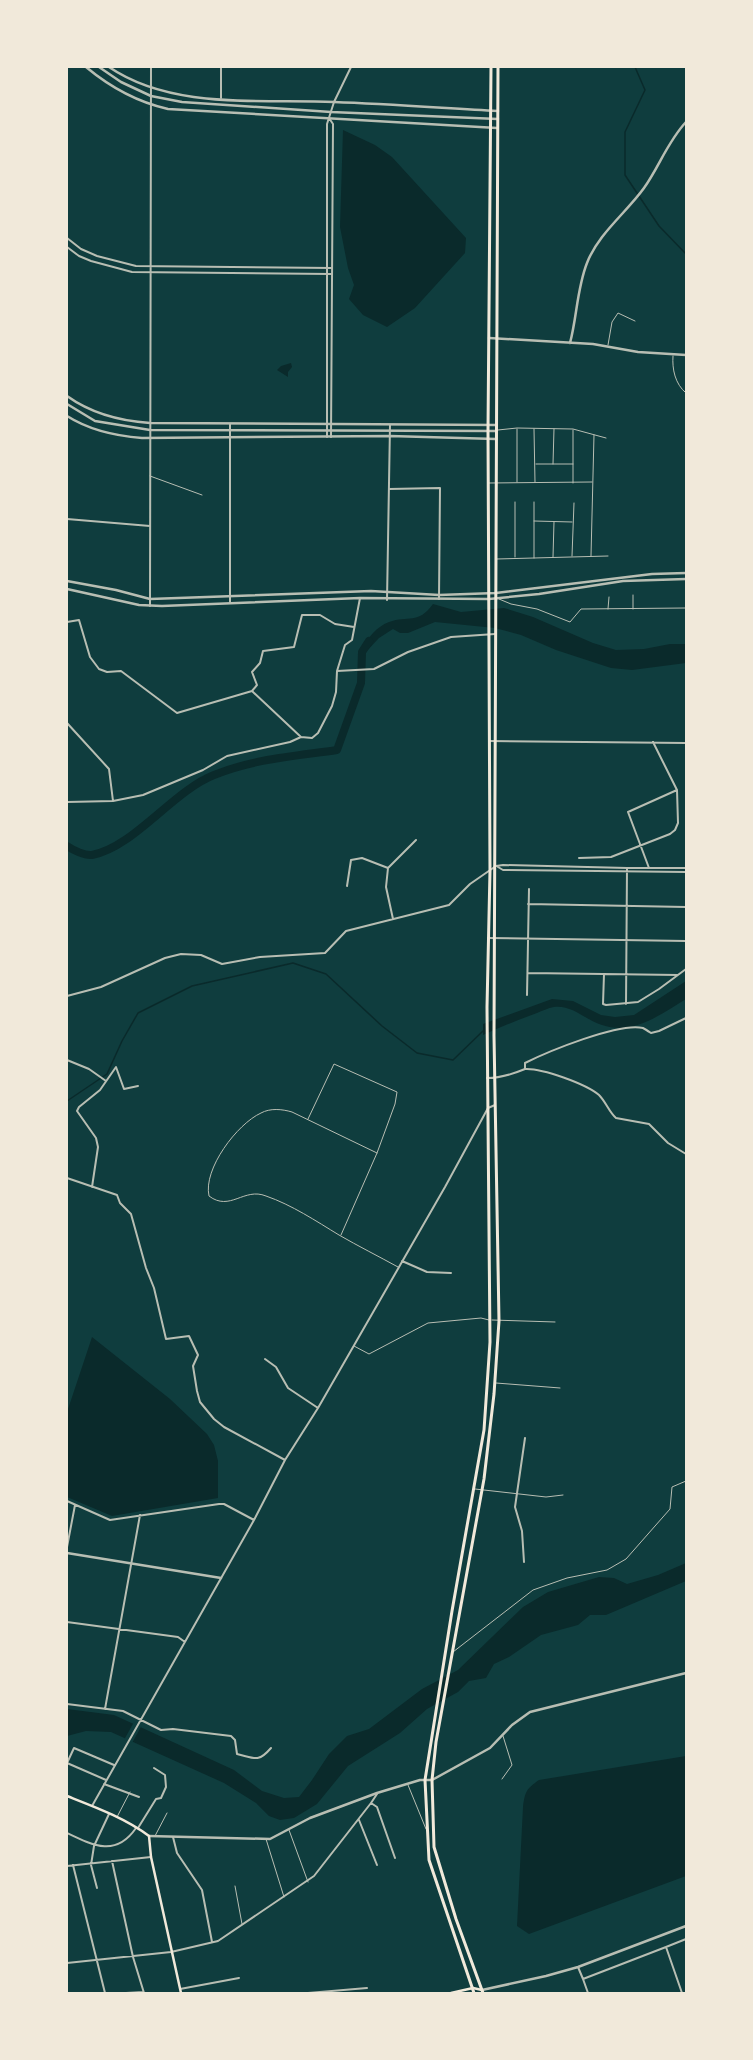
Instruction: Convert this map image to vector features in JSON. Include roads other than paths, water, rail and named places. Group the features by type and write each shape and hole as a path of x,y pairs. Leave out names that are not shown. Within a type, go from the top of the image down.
{"main road":[{"path":"482,1991 476,1993 473,1988 429,1860 425,1780 430,1740 484,1430 491,1320 487,1078 487,938 490,871 488,424 491,67"},
{"path":"482,1991 456,1919 434,1847 432,1780 436,1742 482,1490 495,1382 499,1321 496,1078 494,1036 496,866 495,633 498,67"},
{"path":"491,1264 498,1264"},
{"path":"67,1796 116,1817 149,1836 151,1857 180,1993"},
{"path":"451,1993 473,1988 482,1991"}],"street":[{"path":"86,67 116,89 151,105 193,112 498,128"},
{"path":"98,67 121,82 151,96 182,102 331,112 498,119"},
{"path":"109,67 122,76 151,88 187,96 498,111"},
{"path":"150,606 151,67"},
{"path":"221,67 221,98"},
{"path":"327,437 327,124 334,102 351,67"},
{"path":"329,118 333,124 331,437"},
{"path":"570,343 576,321 582,277 586,264 598,244 642,191 677,131 686,122"},
{"path":"67,238 81,249 97,256 136,266 332,268"},
{"path":"67,246 79,256 103,265 132,272 331,274"},
{"path":"489,338 608,346 638,352 686,355"},
{"path":"67,396 84,406 110,417 150,423 496,425"},
{"path":"67,404 95,421 150,430 496,431"},
{"path":"67,416 82,424 111,434 150,438 390,436 496,439"},
{"path":"230,424 230,602"},
{"path":"388,600 390,424"},
{"path":"389,489 440,488 439,599"},
{"path":"67,519 150,526"},
{"path":"67,581 116,590 150,599 371,591 440,595 496,593 686,573"},
{"path":"67,589 150,606 360,598 388,600 489,599 612,581 686,579"},
{"path":"67,802 113,801 143,796 202,770 227,756 290,742 301,738 312,738 318,733 332,706 336,692 337,671 345,645 352,640 360,598"},
{"path":"67,622 79,620 90,657 99,669 107,672 121,672 177,713 252,691 256,685 252,672 260,663 263,651 294,647 302,615 320,615 335,624 354,627"},
{"path":"337,671 374,669 434,641 465,634 495,633"},
{"path":"252,691 301,738"},
{"path":"67,723 109,769 113,801"},
{"path":"490,741 686,743"},
{"path":"578,858 611,858 642,846 675,830 678,823 677,790 653,742"},
{"path":"650,872 642,846 628,812 677,790"},
{"path":"393,919 386,887 388,868 416,840"},
{"path":"347,886 351,860 362,858 388,868"},
{"path":"496,866 504,870 686,872"},
{"path":"67,996 101,987 165,958 181,954 201,955 222,964 260,957 325,953 346,931 449,905 470,884 496,866 686,868"},
{"path":"626,1004 627,868"},
{"path":"528,995 529,890"},
{"path":"528,904 686,907"},
{"path":"487,938 686,941"},
{"path":"604,974 603,1004 626,1004 638,1002 660,989 686,969"},
{"path":"528,973 678,975"},
{"path":"525,1069 524,1063 541,1055 592,1037 609,1032 634,1028 643,1028 651,1033 659,1031 686,1018"},
{"path":"67,1060 90,1069 107,1081"},
{"path":"92,1187 97,1143 96,1138 77,1111 107,1081 116,1067 124,1089 138,1086"},
{"path":"487,1078 496,1078 525,1069 537,1070 578,1084 600,1096 616,1118 648,1124 668,1143 686,1154"},
{"path":"92,1806 254,1520 285,1460 318,1408 354,1346 488,1108 496,1104"},
{"path":"67,1178 117,1195 120,1203 131,1214 146,1268 154,1288 166,1338 189,1336 198,1355 193,1366 200,1402 214,1419 224,1428 285,1460"},
{"path":"402,1261 420,1271 452,1272"},
{"path":"265,1359 276,1367 288,1388 318,1408"},
{"path":"524,1562 522,1530 515,1507 525,1438"},
{"path":"67,1501 110,1520 224,1504 254,1520"},
{"path":"67,1547 75,1505"},
{"path":"105,1709 140,1515"},
{"path":"67,1553 221,1578"},
{"path":"67,1622 178,1637 185,1642"},
{"path":"149,1836 270,1839 310,1818 377,1793 425,1780 432,1780 490,1748 512,1725 530,1712 686,1673"},
{"path":"67,1704 123,1711 139,1721 161,1730 173,1729 231,1736 235,1740 236,1754 262,1758 271,1748"},
{"path":"106,1780 67,1763 74,1748 114,1765"},
{"path":"67,1833 94,1846 117,1845 123,1843 137,1828 156,1799 161,1798 166,1788 164,1775 154,1768"},
{"path":"104,1784 127,1793 130,1792 140,1797"},
{"path":"67,1963 171,1952 218,1941 308,1882 322,1867 372,1803 377,1793"},
{"path":"372,1803 377,1807 395,1858"},
{"path":"97,1888 91,1865 94,1846 109,1814"},
{"path":"359,1819 377,1865"},
{"path":"173,1837 177,1853 202,1890 212,1942"},
{"path":"67,1866 91,1865 151,1857"},
{"path":"112,1861 133,1957 143,1992 126,1993"},
{"path":"73,1865 104,1993"},
{"path":"482,1991 578,1967 686,1926"},
{"path":"582,1979 686,1939"},
{"path":"666,1947 682,1993"},
{"path":"578,1967 588,1993"},
{"path":"180,1989 239,1978"},
{"path":"308,1993 367,1988"}],"lane":[{"path":"608,346 612,322 618,313 635,321"},
{"path":"673,354 672,368 681,389 686,393"},
{"path":"517,428 517,483"},
{"path":"496,431 517,428 554,428 573,430 606,438"},
{"path":"534,428 535,483"},
{"path":"553,464 554,428"},
{"path":"573,430 574,483"},
{"path":"592,556 594,435"},
{"path":"534,464 573,464"},
{"path":"150,476 202,495"},
{"path":"488,483 593,482"},
{"path":"515,502 515,558"},
{"path":"534,502 534,558"},
{"path":"572,556 574,503"},
{"path":"534,521 573,522"},
{"path":"553,557 554,522"},
{"path":"496,559 608,556"},
{"path":"633,595 633,610"},
{"path":"608,610 609,597"},
{"path":"496,598 511,604 538,609 570,622 582,608 608,610 686,608"},
{"path":"308,1120 334,1064 397,1092 395,1104 376,1154 341,1236"},
{"path":"376,1154 308,1120 282,1109 263,1112 250,1119 238,1130 225,1147 207,1187 209,1196 216,1201 226,1202 254,1193 266,1195 309,1217 398,1268"},
{"path":"354,1346 369,1354 428,1323 481,1318 499,1321 555,1322"},
{"path":"495,1382 560,1388"},
{"path":"452,1652 533,1590 561,1579 607,1570 626,1559 670,1509 672,1487 686,1481"},
{"path":"474,1489 546,1497 563,1495"},
{"path":"502,1736 512,1765 502,1779"},
{"path":"408,1785 428,1833"},
{"path":"116,1817 130,1792"},
{"path":"154,1837 167,1813"},
{"path":"289,1829 308,1882"},
{"path":"266,1839 284,1898"},
{"path":"235,1886 242,1925"}],"water":[{"path":"343,130 375,145 392,157 466,238 465,253 415,308 387,327 363,315 349,299 354,285 348,268 340,227"},
{"path":"291,363 292,367 288,372 288,377 277,370 281,366"},
{"path":"433,604 461,612 504,608 533,617 593,643 616,650 644,649 670,644 686,644 686,663 632,670 611,668 556,650 521,635 495,628 435,622 408,633 400,633 393,629 379,638 365,653 362,648 370,636 384,624 422,615 428,611"},
{"path":"686,981 686,999 657,1017 636,1026 613,1028 596,1023 573,1010 554,1007 483,1035 483,1024 552,999 573,1001 601,1015 615,1017 634,1015"},
{"path":"92,1337 170,1399 207,1434 214,1445 218,1461 218,1498 112,1516 67,1497 67,1412"},
{"path":"686,1563 686,1581 606,1615 590,1615 578,1625 541,1635 509,1657 494,1664 486,1678 469,1681 458,1692 427,1709 400,1733 348,1766 317,1804 294,1818 280,1820 269,1816 256,1803 224,1783 111,1732 86,1731 67,1736 67,1709 114,1715 234,1770 262,1791 284,1798 299,1797 329,1754 347,1736 369,1729 422,1689 458,1670 523,1607 548,1592 599,1577 614,1578 627,1584 658,1575"},
{"path":"686,1756 686,1876 529,1934 517,1926 523,1807 526,1794 531,1786 539,1780"}],"waterway":[{"path":"635,67 645,90 625,132 625,175 659,226 686,254"},
{"path":"67,846 86,855 92,855 108,850 138,830 184,793 214,775 244,765 337,750 361,683 362,652 369,641"},
{"path":"67,1101 107,1074 122,1041 138,1013 192,986 293,963 326,974 382,1026 417,1053 453,1060 483,1031"}]}
